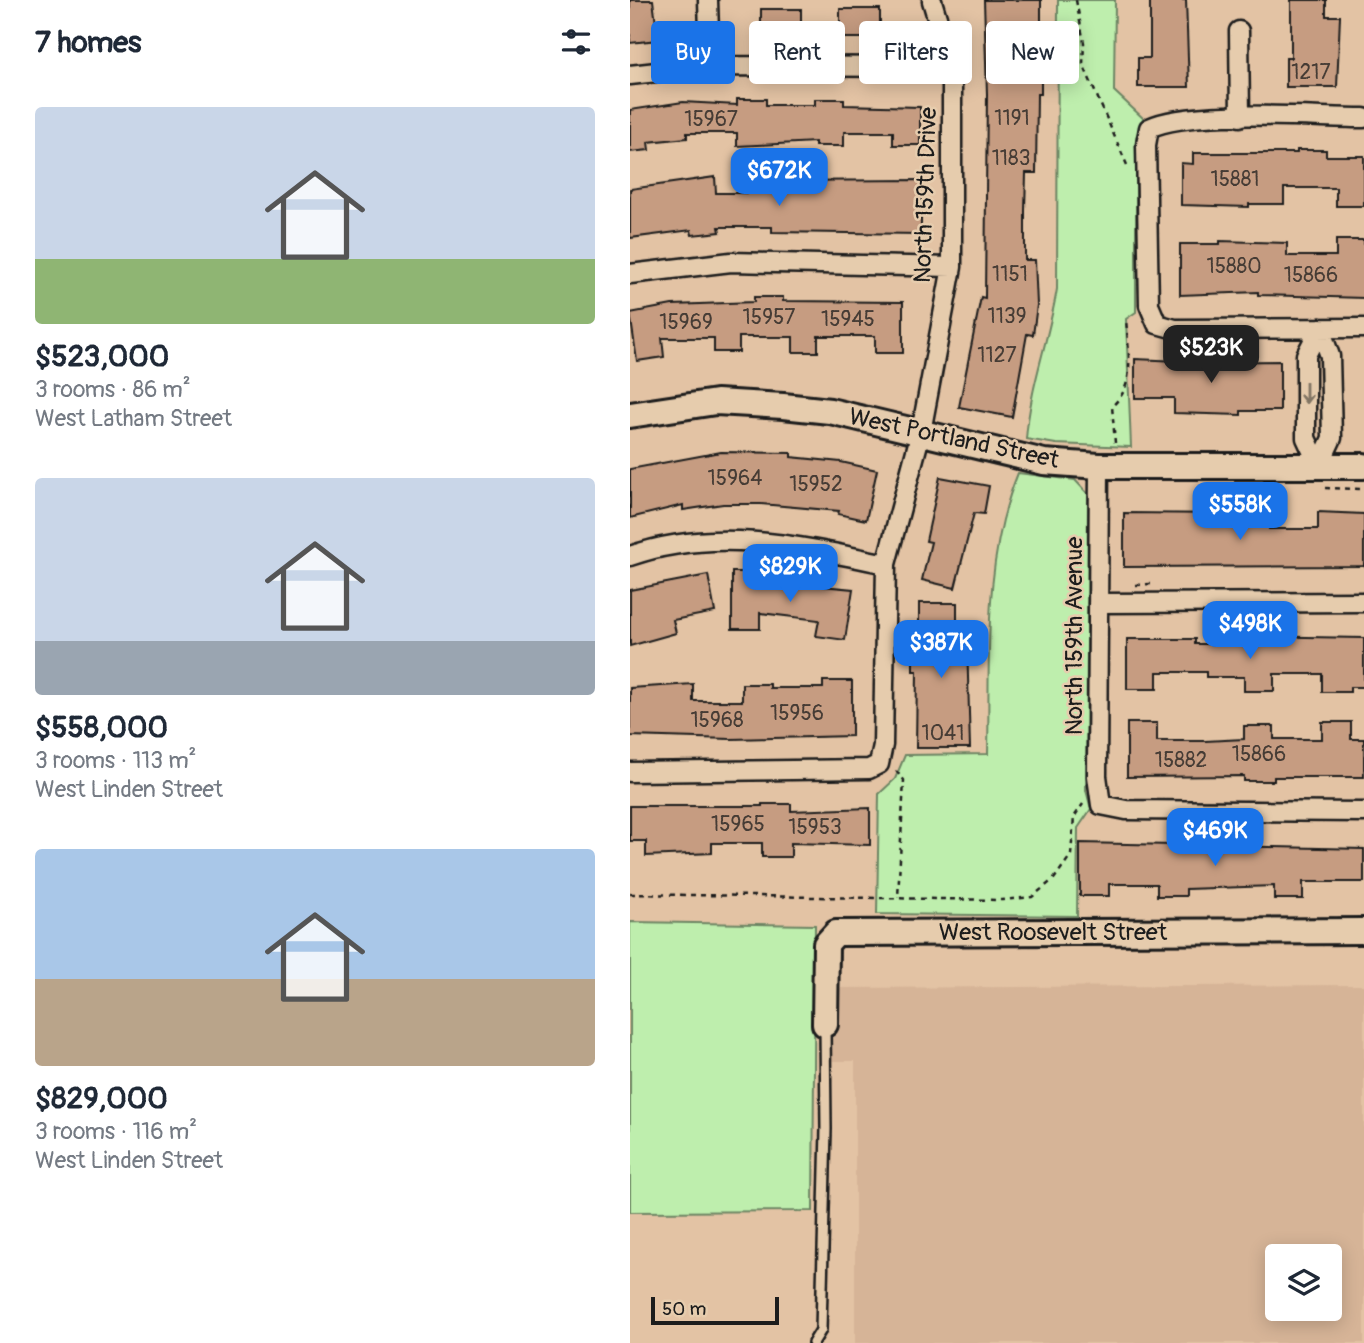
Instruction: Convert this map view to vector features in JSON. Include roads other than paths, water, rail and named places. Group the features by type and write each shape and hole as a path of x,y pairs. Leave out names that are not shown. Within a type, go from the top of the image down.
{"street":[{"path":"708,0 709,21"},
{"name":"North 159th Drive","path":"932,1 938,21"},
{"path":"1239,31 1240,117"},
{"path":"735,66 859,67"},
{"path":"630,75 651,73"},
{"name":"North 159th Drive","path":"630,772 869,769 879,764 883,745 886,564 921,432 952,267 952,84"},
{"path":"1364,118 1240,117 1162,121 1149,128 1149,305 1157,324 1175,329 1364,328"},
{"path":"630,274 731,262 952,267"},
{"path":"1319,466 1332,438 1331,356 1320,328"},
{"path":"1319,466 1306,438 1306,355 1320,328"},
{"name":"West Portland Street","path":"630,415 716,402 783,406 830,411 1044,461 1098,466 1364,466"},
{"name":"North 159th Avenue","path":"1098,466 1097,776 1093,803 1126,810 1364,811"},
{"path":"630,556 658,546 739,540 792,544 886,564"},
{"path":"1098,603 1364,602"},
{"name":"West Roosevelt Street","path":"825,1024 826,944 836,933 1364,931"}],"lane":[{"path":"813,1343 821,1331 826,1129 825,1024"}]}
